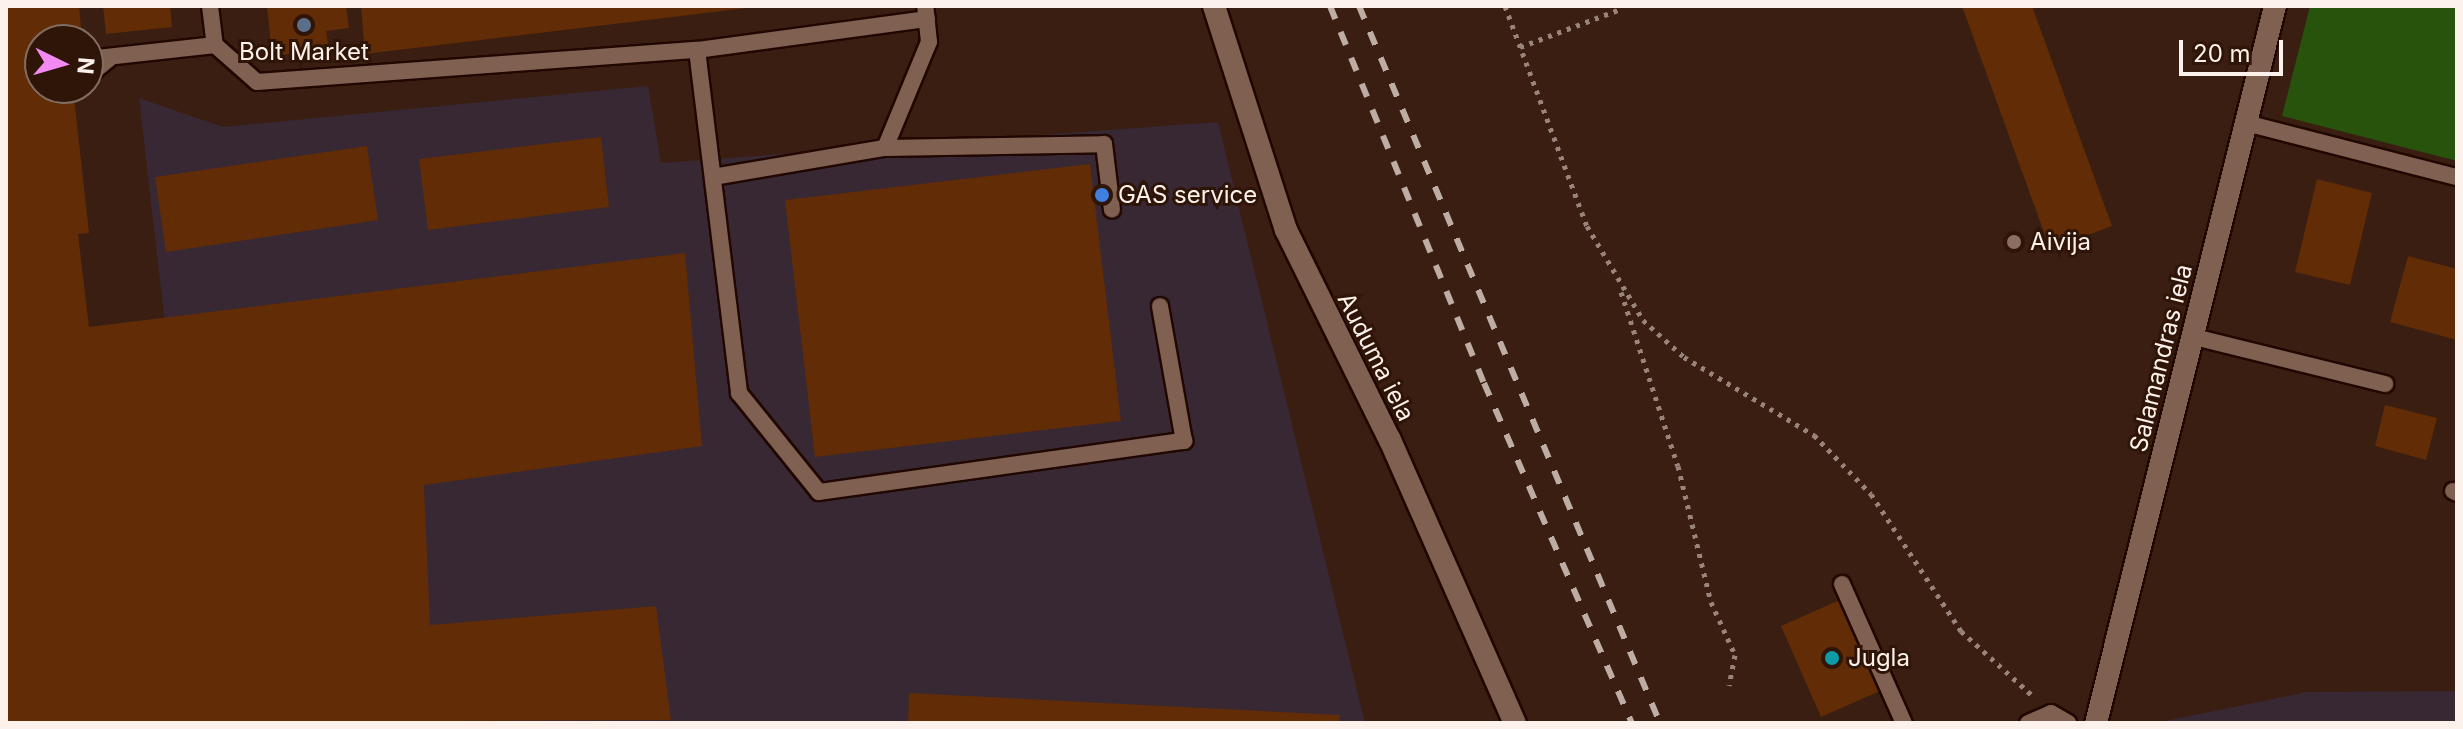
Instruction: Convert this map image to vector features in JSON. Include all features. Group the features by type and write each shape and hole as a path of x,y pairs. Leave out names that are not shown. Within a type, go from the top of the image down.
{"street":[{"name":"Auduma iela","path":"1214,6 1286,230 1390,440 1515,723"},
{"name":"Salamandras iela","path":"2096,723 2275,6"}],"lane":[{"path":"210,6 215,45 257,82 697,50 926,12 929,42 885,148"},
{"path":"104,58 215,45"},
{"path":"697,50 739,393 819,492 1184,441 1160,306"},
{"path":"104,63 110,58"},
{"path":"2246,123 2457,177"},
{"path":"713,177 885,148 1104,144 1112,210"},
{"path":"2194,337 2385,384"},
{"path":"1842,584 1904,723"},
{"path":"2028,723 2051,713 2068,723"}],"path":[{"path":"1505,6 1587,226 1618,283 1643,320 1684,357 1814,435 1871,494 1961,631 2051,713"},
{"path":"1520,47 1618,10"},
{"path":"1618,283 1678,466 1711,602 1735,655 1729,685"}],"shaded area":[{"path":"648,86 661,163 1218,122 1365,723 6,723 6,347 166,333 139,98 223,127"},
{"path":"2457,691 2457,723 2155,723 2307,692"}],"green space":[{"path":"2310,6 2457,6 2457,161 2282,116"}],"building":[{"path":"6,6 79,6 81,24 24,24 24,104 75,104 89,233 78,234 89,327 685,253 702,446 424,485 430,625 656,606 671,720 6,723"},
{"path":"103,6 170,6 172,27 106,34"},
{"path":"267,6 346,6 349,28 326,31 329,49 272,56"},
{"path":"361,6 747,6 747,8 365,54"},
{"path":"1962,6 2032,6 2112,226 2050,249"},
{"path":"601,137 609,207 428,230 419,159"},
{"path":"367,146 378,220 166,252 155,177"},
{"path":"1090,164 1121,421 815,457 785,200"},
{"path":"2317,179 2372,193 2350,285 2295,272"},
{"path":"2408,256 2457,269 2457,340 2390,322"},
{"path":"2385,405 2437,418 2426,460 2375,446"},
{"name":"Jugla","path":"1842,599 1882,690 1821,717 1781,626"},
{"path":"909,693 1340,715 1339,723 908,723"}],"railway":[{"path":"1330,6 1484,383 1632,723"},
{"path":"1359,6 1660,723"}],"place":[{"name":"Bolt Market","path":"304,25"},
{"name":"GAS service","path":"1102,195"},
{"name":"Aivija","path":"2014,242"},
{"name":"Jugla","path":"1832,658"}]}
